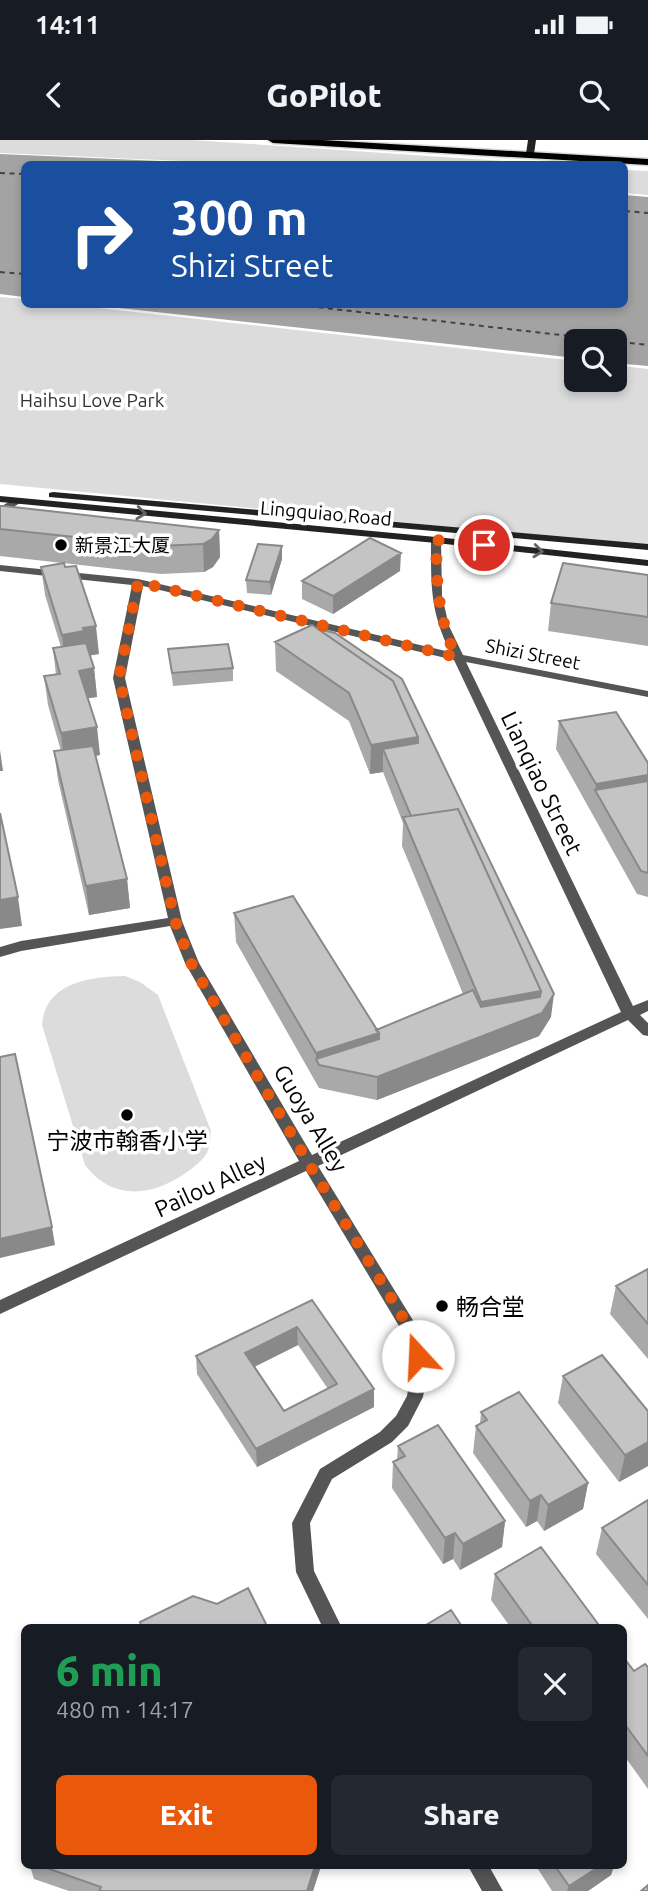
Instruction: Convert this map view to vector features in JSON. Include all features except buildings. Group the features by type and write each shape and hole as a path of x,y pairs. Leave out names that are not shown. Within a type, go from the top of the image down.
{"main road":[{"path":"273,140 531,146 648,162"},
{"path":"453,140 648,153"},
{"name":"Lingquiao Road","path":"0,490 648,547"},
{"name":"Lingquiao Road","path":"0,499 648,563"}],"street":[{"path":"0,512 16,501"},
{"name":"Lianqiao Street","path":"436,540 437,596 443,626 456,657 629,1013 648,1031"},
{"name":"Shizi Street","path":"0,568 138,582 456,657 648,694"},
{"name":"Guoya Alley","path":"138,582 119,678 175,921 191,963 413,1335 419,1373 415,1397 402,1421 386,1437 326,1474 301,1523 305,1572 331,1624"},
{"path":"0,952 21,946 175,921"},
{"name":"Pailou Alley","path":"0,1307 648,1005"},
{"path":"480,1869 494,1891"}],"green space":[{"path":"0,140 191,140 504,161 184,161 0,153"},
{"path":"628,170 648,171 648,195 628,193"},
{"name":"Haihsu Love Park","path":"0,297 21,299 21,308 98,308 564,360 564,392 627,392 627,367 648,369 648,546 0,484"},
{"path":"125,976 140,982 158,995 211,1131 207,1153 201,1161 174,1180 148,1190 121,1190 108,1185 85,1165 42,1025 51,999 60,991 84,981"}],"shaded area":[{"path":"0,154 160,161 21,161 21,297 0,294"},
{"path":"628,195 648,197 648,366 627,364 627,329 564,329 564,357 119,308 628,308"}],"ferry route":[{"path":"0,173 21,174"},
{"path":"628,211 648,213"},
{"path":"0,272 21,274"},
{"path":"325,308 648,345"}],"place":[{"name":"新景江大厦","path":"61,545"},
{"name":"宁波市翰香小学","path":"127,1115"},
{"name":"畅合堂","path":"442,1306"}],"route":[{"path":"418,1356 413,1335 191,963 175,921 119,678 138,582 456,657 443,626 437,596 436,540 484,545"}]}
